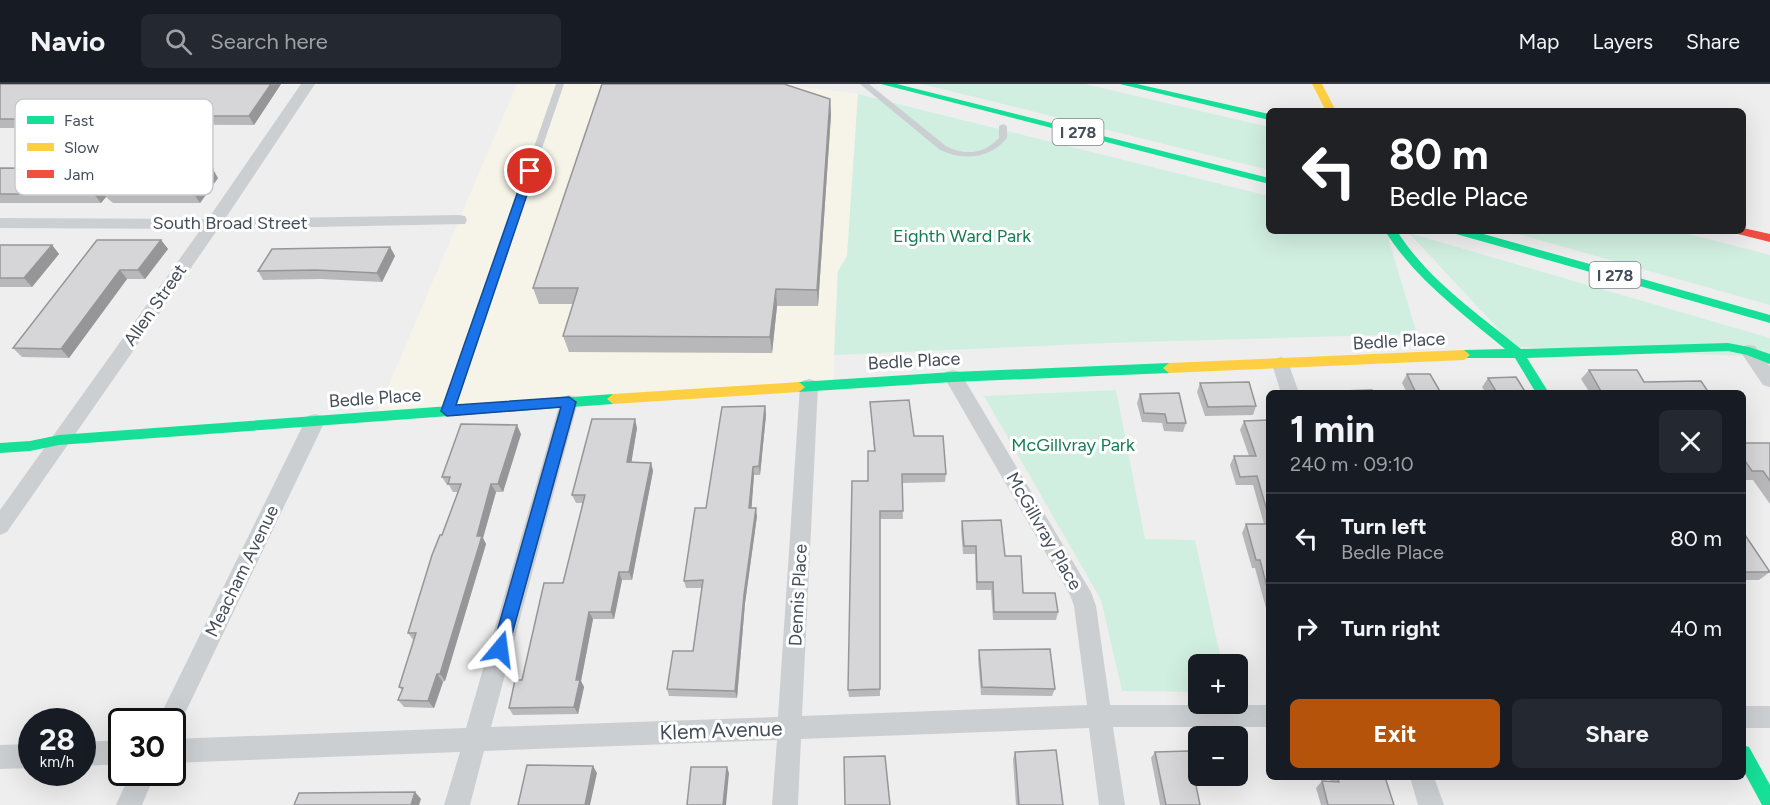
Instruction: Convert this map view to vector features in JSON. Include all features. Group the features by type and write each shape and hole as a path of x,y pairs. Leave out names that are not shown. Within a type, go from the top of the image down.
{"main road":[{"name":"I 278","path":"886,84 1266,180"},
{"path":"1125,84 1266,116"},
{"path":"1317,84 1329,108"},
{"path":"1746,232 1770,238"},
{"path":"1393,234 1413,263 1441,291 1518,353 1541,390"},
{"name":"I 278","path":"1471,234 1770,319"},
{"name":"Bedle Place","path":"0,448 30,446 59,440 447,411 953,377 1518,353 1728,347 1749,351 1770,359"},
{"path":"1746,758 1770,802"}],"street":[{"name":"Allen Street","path":"0,526 213,224 308,84"},
{"name":"South Broad Street","path":"0,223 213,224 459,220"},
{"path":"1749,351 1770,380"},
{"path":"1281,364 1289,390"},
{"name":"McGillvray Place","path":"953,377 1080,592 1085,606 1112,805"},
{"name":"Dennis Place","path":"785,805 809,386"},
{"path":"457,805 569,402"},
{"name":"Meacham Avenue","path":"176,708 315,421"},
{"name":"Klem Avenue","path":"186,750 1100,717 1266,716"},
{"path":"1746,717 1770,717"},
{"path":"0,757 18,756"},
{"path":"1423,780 1431,805"},
{"path":"129,805 138,786"}],"lane":[{"path":"447,411 560,84"},
{"path":"864,84 943,148 954,153 969,156 990,150 1003,138 1003,126"}],"shaded area":[{"path":"517,84 778,84 858,94 847,256 838,271 833,382 376,415"}],"green space":[{"path":"922,84 1085,84 1266,126 1266,169"},
{"name":"Eighth Ward Park","path":"858,94 1266,195 1266,234 1387,234 1417,334 1108,343 834,355 838,271 847,256"},
{"path":"1410,234 1770,338 1770,357 1515,347"},
{"path":"1518,234 1689,234 1770,255 1770,305"},
{"name":"McGillvray Park","path":"1116,390 1145,539 1195,540 1220,654 1188,654 1188,692 1122,691 1101,600 984,396"}],"building":[{"path":"0,84 271,84 249,116 213,116 213,99 15,99 15,119 0,119"},
{"path":"602,84 784,84 830,99 817,290 776,289 770,337 563,336 578,288 533,288"},
{"path":"0,168 15,168 15,194 0,194"},
{"path":"97,240 161,240 138,270 120,270 61,349 13,348"},
{"path":"0,245 52,245 24,278 0,278"},
{"path":"390,247 377,273 316,270 258,271 272,249"},
{"path":"1589,370 1637,370 1644,382 1701,381 1707,390 1600,390"},
{"path":"1407,374 1430,374 1439,390 1415,390"},
{"path":"1516,377 1524,390 1495,390 1488,378"},
{"path":"1249,382 1256,406 1208,407 1200,383"},
{"path":"1179,393 1186,423 1167,423 1165,414 1144,413 1140,394"},
{"path":"909,400 914,436 943,436 946,474 902,474 903,511 880,511 880,689 848,690 852,481 868,481 868,451 875,451 870,402"},
{"path":"765,406 759,466 753,467 749,508 756,508 744,595 735,691 667,689 673,651 693,651 703,580 684,581 695,508 706,508 722,407"},
{"path":"592,419 635,419 627,462 651,463 629,572 619,572 611,612 589,612 576,680 580,680 574,707 509,708 515,680 522,680 544,583 563,583 585,495 572,495"},
{"path":"1266,420 1266,508 1257,476 1240,477 1234,456 1256,456 1244,421"},
{"path":"461,424 517,425 498,484 491,484 477,536 482,536 440,674 437,674 428,701 398,700 403,688 399,687 416,633 408,633 432,555 461,484 448,484 450,477 442,477"},
{"path":"1746,443 1770,443 1770,481 1763,471 1752,471 1746,462"},
{"path":"1001,520 1005,556 1021,556 1023,593 1055,593 1058,612 994,612 993,582 977,582 976,546 964,546 962,521"},
{"path":"1246,524 1266,524 1266,583 1260,560 1256,560"},
{"path":"1746,536 1770,572 1746,572"},
{"path":"1050,649 1055,689 982,687 979,650"},
{"path":"1056,750 1063,805 1019,805 1015,752"},
{"path":"1188,751 1188,786 1196,786 1200,805 1166,805 1155,752"},
{"path":"885,756 890,805 845,805 844,757"},
{"path":"527,765 593,766 585,805 518,805"},
{"path":"691,767 727,767 723,805 687,805"},
{"path":"1338,780 1386,780 1394,805 1328,805 1322,781 1339,782"},
{"path":"415,792 411,805 294,805 299,793"}],"traffic: fast":[{"path":"886,84 1266,180"},
{"path":"1125,84 1266,116"},
{"path":"1393,234 1403,250 1433,283 1518,353 1541,390"},
{"path":"1471,234 1770,319"},
{"path":"1464,355 1728,347 1749,351 1770,359"},
{"path":"799,387 953,377 1169,368"},
{"path":"0,448 30,446 59,440 613,399"},
{"path":"1746,758 1770,802"}],"traffic: slow":[{"path":"1317,84 1329,108"},
{"path":"1169,368 1464,355"},
{"path":"613,399 799,387"}],"traffic: jam":[{"path":"1746,232 1770,238"}],"route":[{"path":"500,649 569,402 447,411 530,171"}]}
